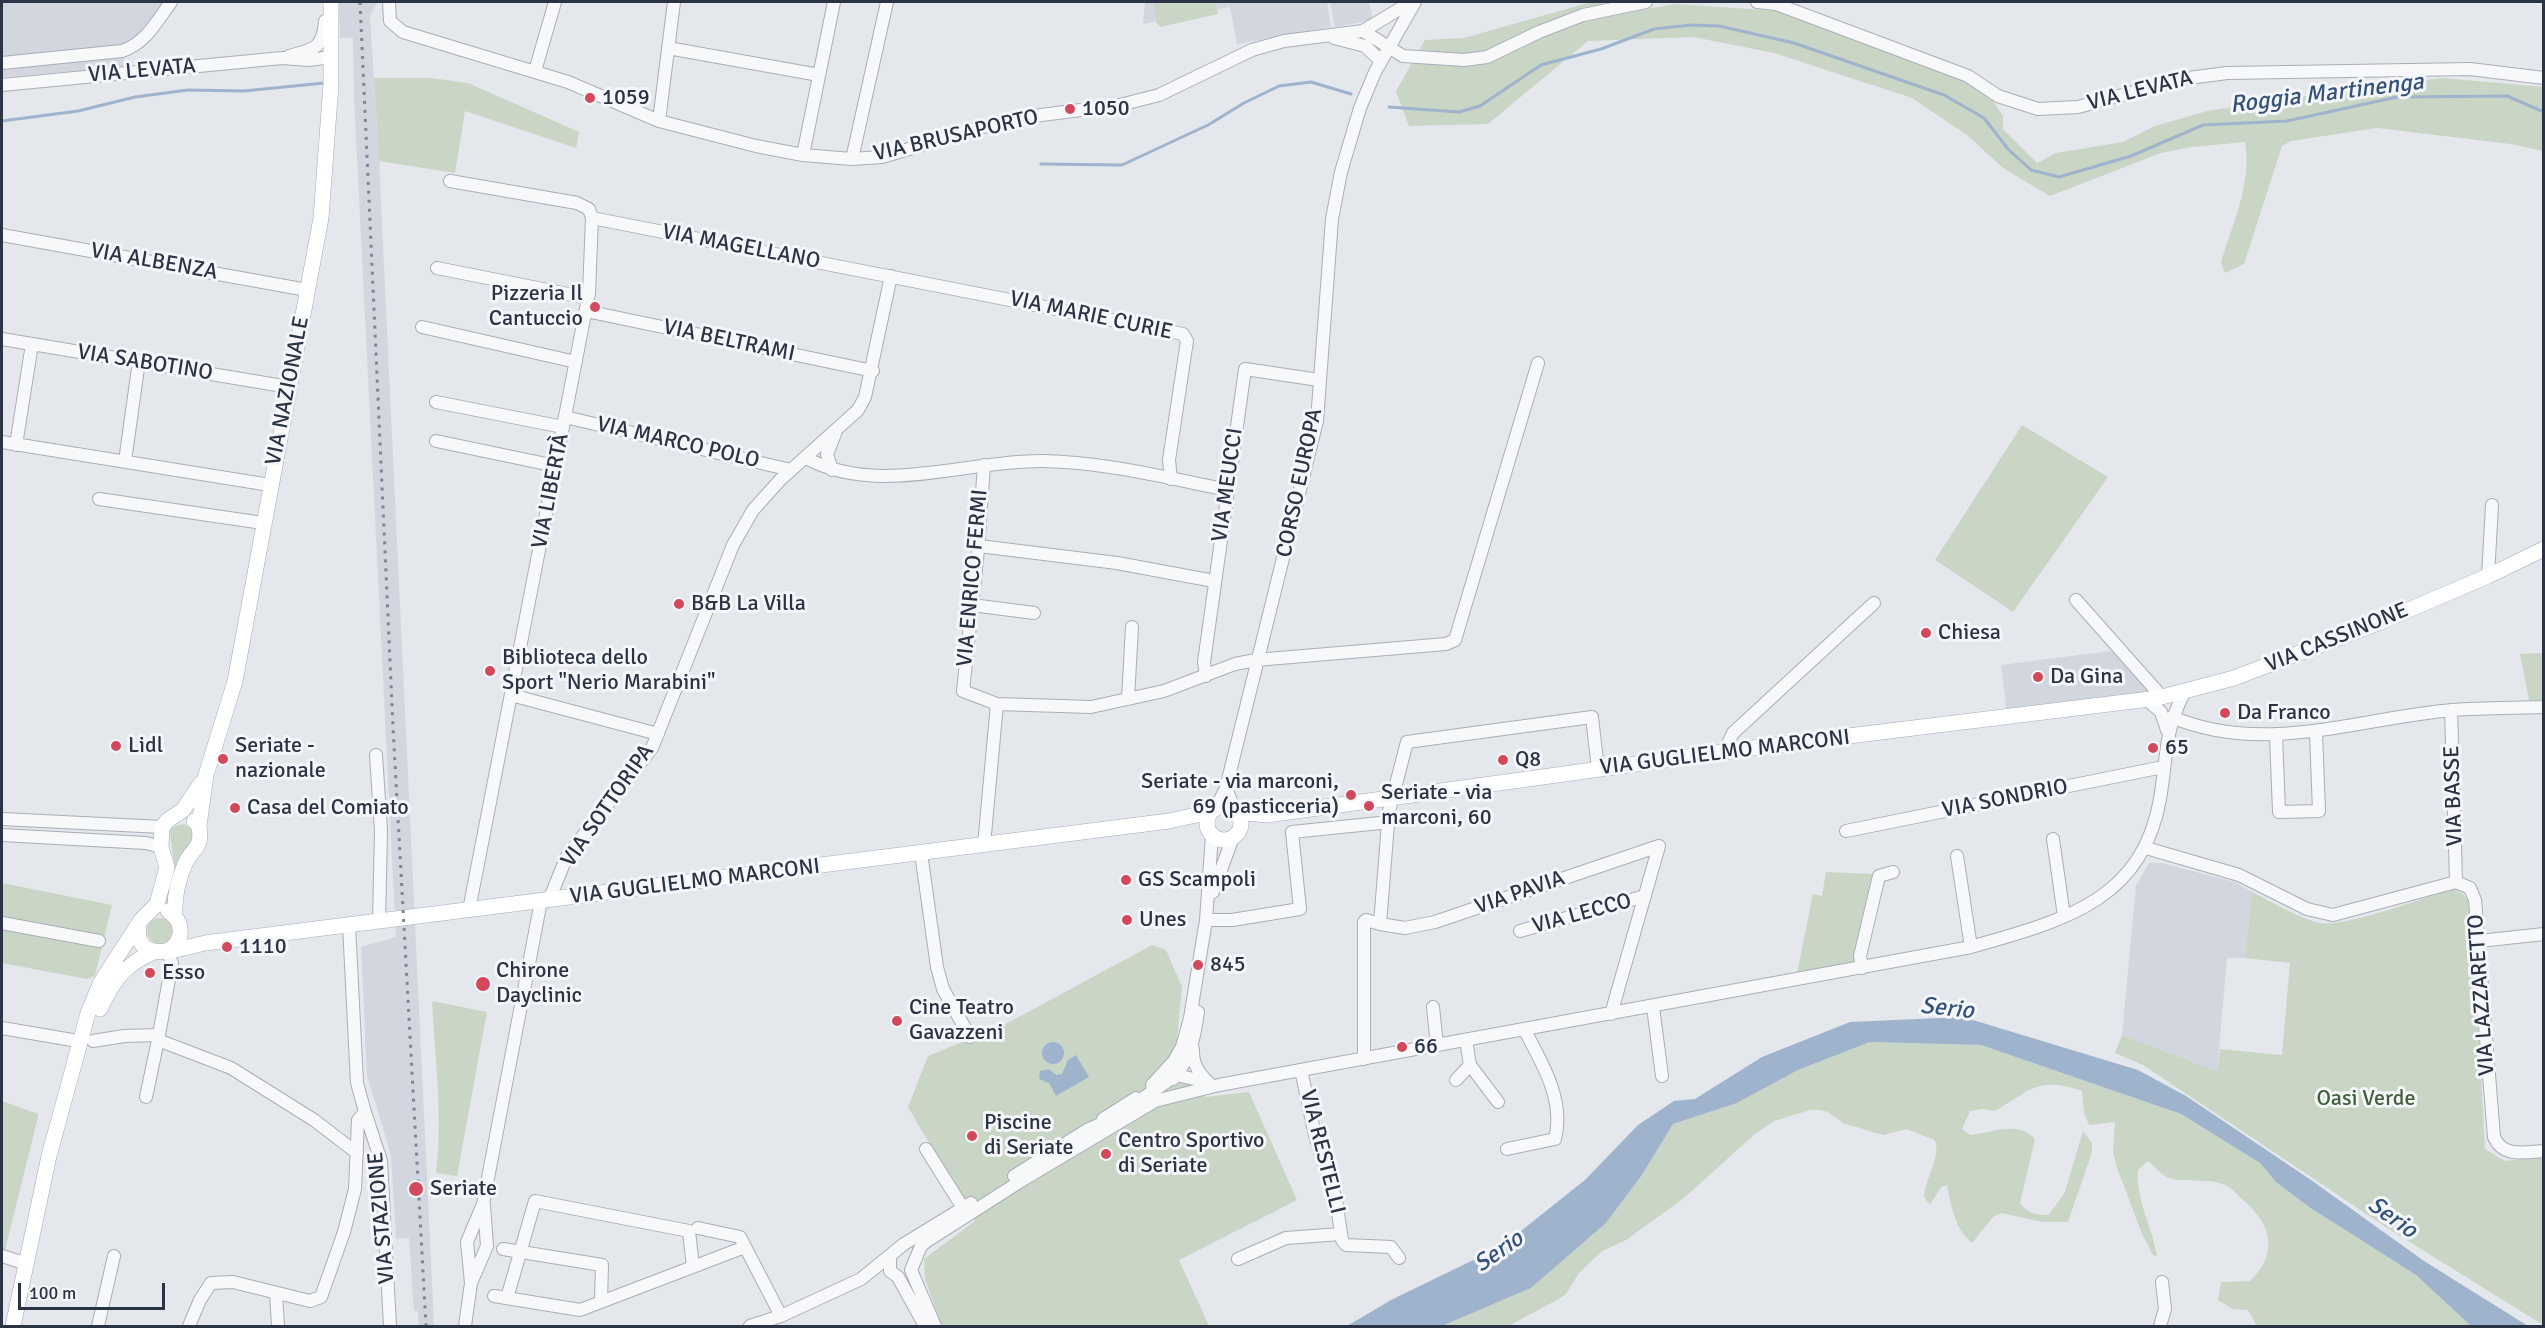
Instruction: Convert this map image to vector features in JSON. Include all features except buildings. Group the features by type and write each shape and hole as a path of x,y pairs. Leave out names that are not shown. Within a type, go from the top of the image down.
{"main road":[{"name":"VIA NAZIONALE","path":"178,921 176,897 185,863 200,843 199,826 206,775 235,681 321,218 332,57 329,2"},
{"name":"VIA CASSINONE","path":"2184,693 2234,678 2488,576 2544,549"},
{"name":"VIA GUGLIELMO MARCONI","path":"1235,811 1267,815 1392,795 2146,700 2184,693"},
{"name":"VIA NAZIONALE","path":"162,827 183,810 206,775"},
{"path":"1184,819 1202,831 1221,839 1236,833 1235,811 1224,806 1213,810"},
{"name":"VIA GUGLIELMO MARCONI","path":"40,1210 57,1158 86,1041 106,995 124,968 134,960 205,943 1184,819 1213,810"},
{"name":"CORSO EUROPA","path":"1211,833 1207,822 1213,810"},
{"path":"175,815 188,817 199,826"},
{"name":"VIA GUGLIELMO MARCONI","path":"1236,833 1267,815"},
{"path":"13,1326 40,1210 49,1156 86,1041 100,984 144,918 157,904 166,875 165,855 161,847 162,827"},
{"path":"178,921 177,944 160,952 142,944 138,931 144,918 162,910 178,921 205,943"}],"street":[{"path":"2,63 122,51 134,47 146,37 171,2"},
{"path":"329,2 323,39 311,55 331,84"},
{"path":"535,71 555,2"},
{"path":"659,121 674,2"},
{"path":"803,155 834,2"},
{"path":"852,159 887,2"},
{"name":"VIA BRUSAPORTO","path":"389,5 390,21 403,32 535,71 659,121 756,146 803,155 852,159 882,157 1010,120 1119,105 1159,95 1252,50 1284,41 1363,31 1413,2"},
{"name":"VIA BRUSAPORTO","path":"1341,172 1360,108 1381,61 1413,2"},
{"path":"1363,31 1382,41 1388,48 1412,58 1444,61 1487,57 1539,32 1583,15 1646,2"},
{"name":"VIA LEVATA","path":"1757,2 1776,4 1968,76 1998,96 2038,109 2078,107 2181,79 2227,72 2470,69 2544,78"},
{"name":"VIA BRUSAPORTO","path":"1327,37 1365,46 1381,61"},
{"path":"668,48 819,75"},
{"name":"VIA LEVATA","path":"2,85 311,55 332,57"},
{"name":"CORSO EUROPA","path":"1213,810 1226,788 1317,421 1332,219 1341,172"},
{"path":"450,181 577,203 589,209 592,218"},
{"name":"VIA MAGELLANO","path":"592,218 891,276"},
{"name":"VIA LIBERTÀ","path":"469,910 586,311 592,218"},
{"name":"VIA ALBENZA","path":"2,234 307,290"},
{"path":"437,268 588,298"},
{"name":"VIA MARIE CURIE","path":"891,276 1183,334 1187,341 1169,460 1172,479"},
{"name":"VIA SOTTORIPA","path":"481,1226 483,1204 545,900 567,856 652,748 732,545 753,510 791,470 858,410 865,397 873,371 891,276"},
{"name":"VIA BELTRAMI","path":"586,311 873,371"},
{"path":"422,327 576,362"},
{"name":"VIA SABOTINO","path":"2,339 289,387"},
{"path":"16,445 32,344"},
{"path":"125,461 139,362"},
{"path":"984,845 997,704 1091,706 1164,691 1235,664 1256,660 1446,644 1455,640 1538,363"},
{"name":"VIA MEUCCI","path":"1206,676 1204,662 1214,581 1245,369 1319,380"},
{"name":"VIA MARCO POLO","path":"436,402 564,422 791,470"},
{"path":"832,470 827,454 837,430"},
{"path":"436,441 556,466"},
{"path":"2,442 270,485"},
{"path":"806,458 832,470 880,476 1043,461 1172,479 1228,490"},
{"name":"VIA ENRICO FERMI","path":"984,465 979,546 963,691 997,704"},
{"path":"99,499 263,523"},
{"path":"2488,576 2492,505"},
{"path":"979,546 1117,563 1214,581"},
{"path":"2076,600 2162,697"},
{"path":"1724,752 1733,733 1874,603"},
{"path":"972,605 1034,613"},
{"path":"1128,699 1132,627"},
{"path":"861,1278 894,1274 906,1276 921,1246 927,1241 1155,1101 1213,1084 1301,1071 1611,1014 1653,1009 1971,947 2040,927 2111,889 2128,874 2146,848 2157,815 2168,730 2184,693"},
{"path":"511,695 658,734"},
{"path":"2146,700 2161,712 2166,719 2168,730"},
{"name":"VIA BASSE","path":"2172,717 2212,729 2276,735 2316,732 2451,711 2544,707"},
{"name":"VIA BASSE","path":"2451,711 2456,882"},
{"path":"1364,1059 1364,922 1366,920 1380,924 1392,795 1407,742 1592,717 1598,769"},
{"path":"2276,735 2279,812 2319,811 2316,732"},
{"path":"376,755 381,830 380,922"},
{"name":"VIA SONDRIO","path":"1846,831 2163,767"},
{"path":"1226,788 1235,811"},
{"path":"2,819 162,827"},
{"path":"1206,920 1232,920 1300,909 1292,832 1380,823"},
{"path":"87,840 92,833 90,825"},
{"name":"CORSO EUROPA","path":"1206,920 1211,833"},
{"name":"CORSO EUROPA","path":"1087,1130 1142,1095 1174,1061 1182,1047 1206,920 1221,863 1236,833"},
{"path":"2,835 146,843 161,847"},
{"path":"2053,839 2064,916"},
{"name":"VIA PAVIA","path":"1380,924 1405,928 1436,922 1659,846"},
{"name":"VIA LECCO","path":"1611,1014 1659,846"},
{"path":"2146,848 2239,875 2280,897 2325,914 2348,913 2385,900 2456,882"},
{"path":"921,853 937,967 943,989 970,1037"},
{"path":"1957,856 1971,947"},
{"path":"1862,968 1860,956 1879,876 1893,872"},
{"name":"VIA LAZZARETTO","path":"2456,882 2465,885 2473,894 2479,940 2494,1137 2501,1148 2515,1153 2544,1151"},
{"name":"VIA LECCO","path":"1520,931 1645,896"},
{"path":"2,923 99,941"},
{"name":"VIA STAZIONE","path":"350,925 357,1083 381,1161 390,1326"},
{"path":"2479,940 2544,934"},
{"path":"146,1097 172,963 160,952"},
{"name":"CORSO EUROPA","path":"1155,1101 1176,1075 1193,1048 1200,999 1196,976"},
{"path":"1433,1007 1437,1045"},
{"path":"1653,1009 1662,1076"},
{"path":"2,1028 86,1041 124,1036 158,1038 231,1068 314,1120 357,1153"},
{"path":"1507,1149 1555,1139 1558,1127 1551,1081 1524,1029"},
{"path":"1466,1040 1470,1065 1498,1102"},
{"path":"1193,1048 1192,1059 1213,1084"},
{"path":"1456,1080 1470,1065"},
{"name":"VIA RESTELLI","path":"1301,1071 1315,1135 1336,1200 1341,1234 1346,1245 1391,1247 1398,1258"},
{"path":"750,1326 781,1316 861,1278 893,1256 904,1244 1087,1130 1113,1118 1176,1075 1213,1084"},
{"path":"189,1326 200,1300 211,1283 233,1282 310,1301 321,1297 347,1222 355,1189 358,1120 365,1112"},
{"path":"926,1149 963,1208"},
{"path":"507,1298 535,1201 689,1231 693,1267"},
{"path":"471,1283 467,1242 481,1226"},
{"path":"465,1326 471,1283 487,1246 481,1226"},
{"path":"698,1228 740,1237 781,1316"},
{"name":"VIA RESTELLI","path":"1238,1259 1286,1238 1341,1234"},
{"path":"494,1296 580,1310 745,1247"},
{"path":"503,1249 602,1264 601,1301"},
{"path":"893,1256 906,1254 934,1326"},
{"path":"2,1256 27,1264"},
{"path":"98,1326 114,1256"},
{"path":"893,1256 894,1274 925,1326"},
{"path":"467,1260 480,1263"},
{"path":"2160,1326 2165,1309 2163,1282"},
{"path":"276,1293 278,1326"}],"shaded area":[{"path":"2,2 177,2 143,48 124,55 123,67 2,77"},
{"path":"339,2 377,2 370,16 379,161 434,1326 419,1326 418,1311 414,1311 409,1238 396,1239 391,1155 367,1075 361,947 396,937 353,38 340,38"},
{"path":"1145,2 1327,2 1331,27 1237,44 1230,7 1143,24"},
{"path":"1330,2 1369,2 1373,20 1335,27"},
{"path":"2118,650 2152,694 2007,713 2001,665"},
{"path":"2149,863 2161,863 2235,882 2252,892 2245,958 2227,958 2217,1071 2122,1035 2136,886"}],"green space":[{"path":"1154,2 1215,2 1218,14 1160,27 1156,22"},
{"path":"1591,2 1602,2 1602,16 1676,4 1779,11 1961,77 1991,98 2003,116 2003,129 2037,163 2056,153 2123,142 2155,126 2207,111 2344,90 2443,78 2543,87 2543,151 2511,144 2377,128 2291,141 2282,146 2244,264 2225,273 2221,262 2244,188 2245,142 2192,147 2161,153 2050,196 2003,168 1967,135 1912,98 1774,53 1693,37 1588,41 1488,124 1409,126 1396,91 1425,40 1464,38"},
{"path":"374,78 430,78 468,83 579,132 576,148 465,111 455,173 379,161"},
{"path":"2022,425 2108,477 2013,612 1935,560"},
{"path":"2543,653 2543,700 2529,700 2520,654"},
{"path":"184,824 193,831 195,838 169,904 164,902 174,864 170,832 172,827"},
{"path":"1826,872 1873,874 1853,965 1797,974 1813,894 1822,896"},
{"path":"2,883 112,905 95,976 87,979 2,963"},
{"name":"Oasi Verde","path":"2453,889 2463,894 2472,908 2485,1149 2505,1161 2543,1157 2543,1325 2389,1229 2143,1065 2115,1053 2122,1035 2217,1071 2220,1049 2282,1055 2290,963 2245,958 2252,892 2299,916 2315,922 2327,923 2362,918"},
{"path":"160,918 169,922 173,931 169,940 160,944 151,940 147,931 151,922"},
{"name":"Centro Sportivo di Seriate","path":"1152,945 1166,950 1182,987 1174,1070 1205,1097 1249,1092 1297,1200 1179,1260 1209,1326 942,1326 925,1279 924,1259 975,1221 908,1107 928,1056 1004,1025"},
{"path":"432,1001 487,1012 457,1176 436,1173 439,1109"},
{"path":"1870,1042 1981,1045 2181,1114 2260,1163 2276,1182 2309,1207 2416,1275 2471,1326 2257,1326 2248,1310 2233,1309 2218,1300 2221,1282 2250,1281 2265,1260 2268,1239 2260,1218 2231,1188 2214,1182 2176,1180 2161,1173 2148,1161 2138,1170 2138,1181 2157,1256 2153,1255 2142,1234 2116,1165 2113,1152 2115,1122 2089,1125 2084,1113 2082,1091 2044,1085 2026,1091 1995,1111 1983,1109 1970,1111 1962,1129 1970,1135 2005,1129 2021,1130 2029,1133 2035,1139 2020,1203 2026,1209 2040,1215 2049,1215 2065,1192 2083,1131 2092,1143 2092,1152 2068,1222 2043,1222 2002,1213 1994,1216 1972,1243 1961,1231 1952,1209 1947,1185 1941,1187 1930,1205 1924,1197 1936,1154 1935,1140 1906,1129 1883,1135 1843,1123 1828,1112 1810,1110 1774,1121 1755,1134 1684,1198 1626,1240 1602,1251 1579,1273 1566,1294 1559,1299 1508,1326 1442,1326 1531,1288 1606,1223 1642,1175 1673,1124 1737,1103 1798,1070"},
{"path":"2,1101 38,1114 5,1250 2,1250"}],"water":[{"name":"Serio","path":"1963,1017 2138,1070 2186,1096 2311,1180 2424,1261 2528,1326 2471,1326 2416,1275 2309,1207 2276,1182 2260,1163 2181,1114 1981,1045 1870,1042 1798,1070 1737,1103 1673,1124 1642,1175 1606,1223 1531,1288 1442,1326 1347,1326 1391,1300 1502,1246 1585,1180 1638,1125 1674,1101 1695,1099 1762,1057 1850,1022"},
{"path":"1053,1042 1061,1045 1064,1053 1061,1061 1053,1064 1045,1061 1042,1053 1045,1045"},
{"path":"1076,1055 1089,1077 1056,1096 1049,1083 1039,1079 1040,1071 1049,1069 1056,1075 1062,1074 1068,1060"}],"waterway":[{"name":"Roggia Martinenga","path":"1389,107 1459,112 1480,106 1541,65 1601,49 1654,29 1691,25 1719,26 1794,43 1944,95 1984,118 2008,149 2031,170 2059,177 2131,156 2203,125 2287,121 2397,97 2507,96 2544,112"},
{"name":"Roggia Martinenga","path":"1041,164 1122,165 1208,125 1244,103 1279,86 1311,82 1351,94"},
{"name":"Roggia Martinenga","path":"2,121 78,111 135,97 188,90 244,91 324,83"}],"railway":[{"path":"360,2 393,727 426,1326"}],"place":[{"name":"1059","path":"590,98"},
{"name":"1050","path":"1070,109"},
{"name":"Pizzeria Il Cantuccio","path":"595,307"},
{"name":"B&B La Villa","path":"679,604"},
{"name":"Chiesa","path":"1926,633"},
{"name":"Biblioteca dello Sport \"Nerio Marabini\"","path":"490,671"},
{"name":"Da Gina","path":"2038,677"},
{"name":"Da Franco","path":"2225,713"},
{"name":"Lidl","path":"116,746"},
{"name":"65","path":"2153,748"},
{"name":"Seriate - nazionale","path":"223,759"},
{"name":"Q8","path":"1503,760"},
{"name":"Seriate - via marconi, 69 (pasticceria)","path":"1351,795"},
{"name":"Seriate - via marconi, 60","path":"1369,806"},
{"name":"Casa del Comiato","path":"235,808"},
{"name":"GS Scampoli","path":"1126,880"},
{"name":"Unes","path":"1127,920"},
{"name":"1110","path":"227,947"},
{"name":"845","path":"1198,965"},
{"name":"Esso","path":"150,973"},
{"name":"Chirone Dayclinic","path":"483,984"},
{"name":"Cine Teatro Gavazzeni","path":"897,1021"},
{"name":"66","path":"1402,1047"},
{"name":"Piscine di Seriate","path":"972,1136"},
{"name":"Centro Sportivo di Seriate","path":"1106,1154"},
{"name":"Seriate","path":"416,1189"}]}
